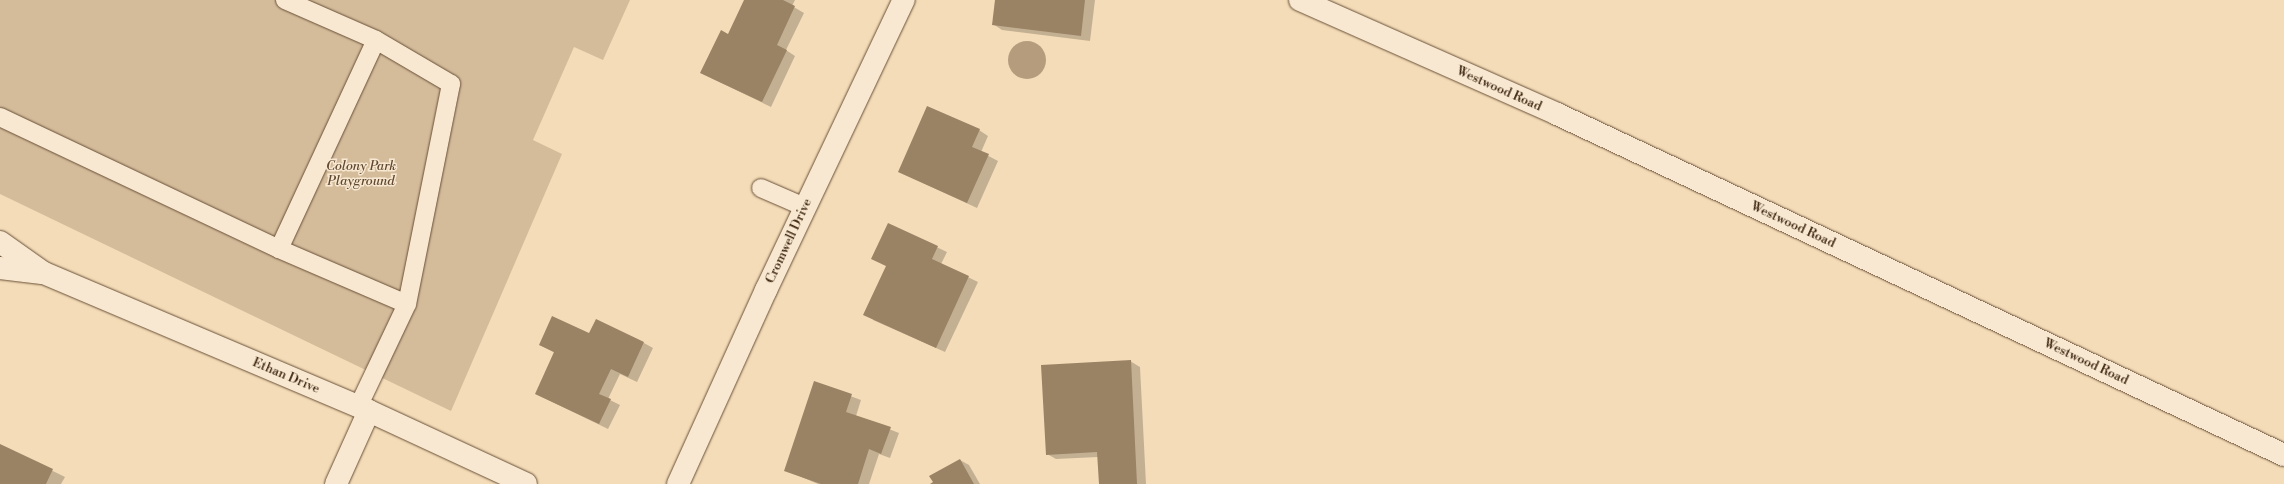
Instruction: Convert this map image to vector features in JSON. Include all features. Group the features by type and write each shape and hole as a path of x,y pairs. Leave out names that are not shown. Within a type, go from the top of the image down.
{"street":[{"name":"Cromwell Drive","path":"678,484 806,207 904,0"},
{"name":"Westwood Road","path":"1300,0 1564,118 2284,455"},
{"name":"Ethan Drive","path":"0,242 44,273 363,409 526,484"},
{"name":"Ethan Drive","path":"0,268 44,273"},
{"path":"336,484 363,409"}],"lane":[{"path":"285,0 376,40 451,84 407,304 363,409"},
{"path":"279,249 376,40"},
{"path":"0,116 279,249 407,304"},
{"path":"761,188 806,207"}],"green space":[{"name":"Colony Park Playground","path":"0,0 630,0 603,60 574,47 533,140 562,154 451,411 0,194"}],"shaded area":[{"path":"1023,41 1031,41 1041,46 1045,53 1045,67 1041,74 1031,79 1023,79 1013,74 1011,71 1008,64 1008,56 1013,46 1016,44"}],"building":[{"path":"744,0 783,0 795,6 777,45 787,50 762,102 700,73 721,30 728,34"},
{"path":"995,0 1085,0 1081,36 992,25"},
{"path":"927,106 980,129 972,147 989,154 967,203 898,172"},
{"path":"888,223 938,246 932,259 969,276 936,348 863,315 886,266 871,259"},
{"path":"552,316 589,333 596,319 644,342 628,377 611,369 599,394 611,399 599,424 535,394 554,352 539,345"},
{"path":"1131,360 1137,484 1099,484 1097,452 1046,455 1041,365"},
{"path":"814,381 852,394 846,412 891,427 881,454 869,449 858,484 821,484 784,471"},
{"path":"0,444 53,469 46,484 0,484"},
{"path":"960,459 974,484 930,484 933,482 929,476"}]}
